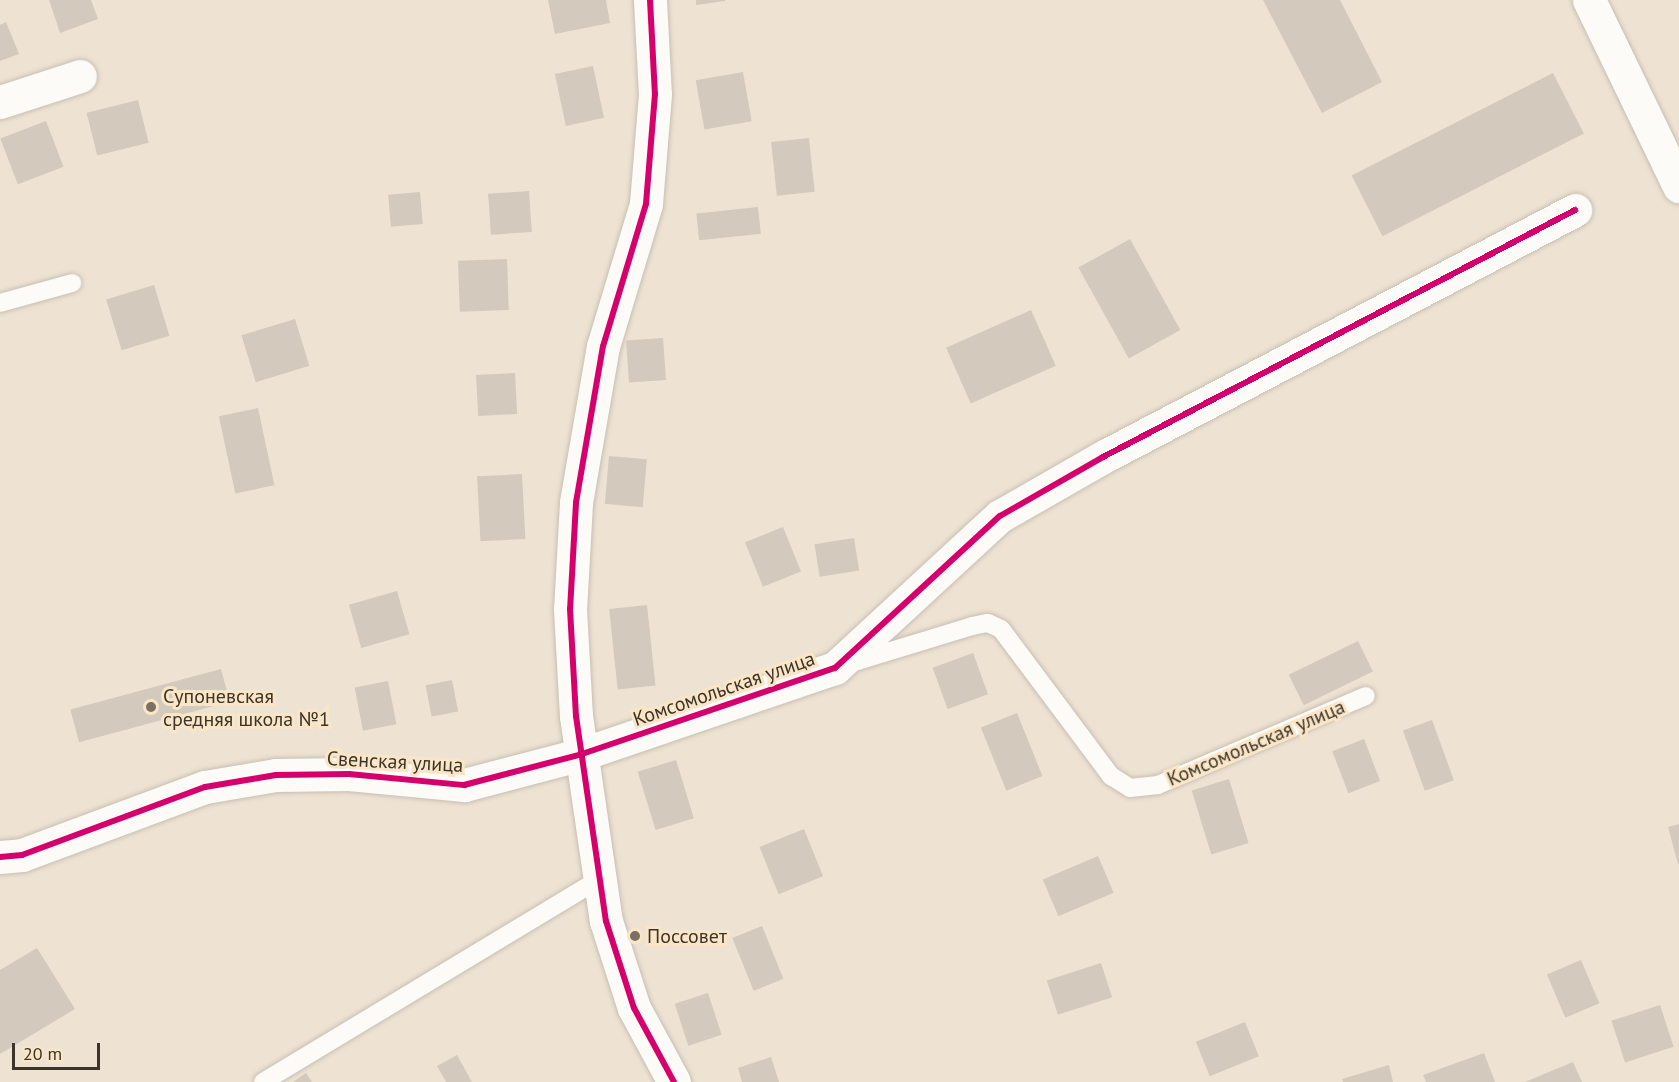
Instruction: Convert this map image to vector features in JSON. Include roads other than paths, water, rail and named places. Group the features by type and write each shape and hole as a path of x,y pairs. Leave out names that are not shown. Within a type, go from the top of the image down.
{"street":[{"path":"650,0 655,94 646,204 603,346 576,503 570,609 582,754 606,921 634,1008 674,1082"},
{"path":"1589,0 1679,186"},
{"path":"0,102 80,76"},
{"name":"Комсомольская улица","path":"582,754 835,668 1000,516 1102,457 1575,210"},
{"name":"Свенская улица","path":"0,857 22,855 205,787 256,778 349,774 464,785 582,754"}],"lane":[{"path":"0,303 72,283"},
{"name":"Комсомольская улица","path":"835,668 988,623 1001,629 1111,776 1130,788 1158,785 1366,696"},
{"path":"263,1082 600,879"}],"place":[{"name":"Супоневская средняя школа №1","path":"151,707"},
{"name":"Поссовет","path":"635,936"}]}
